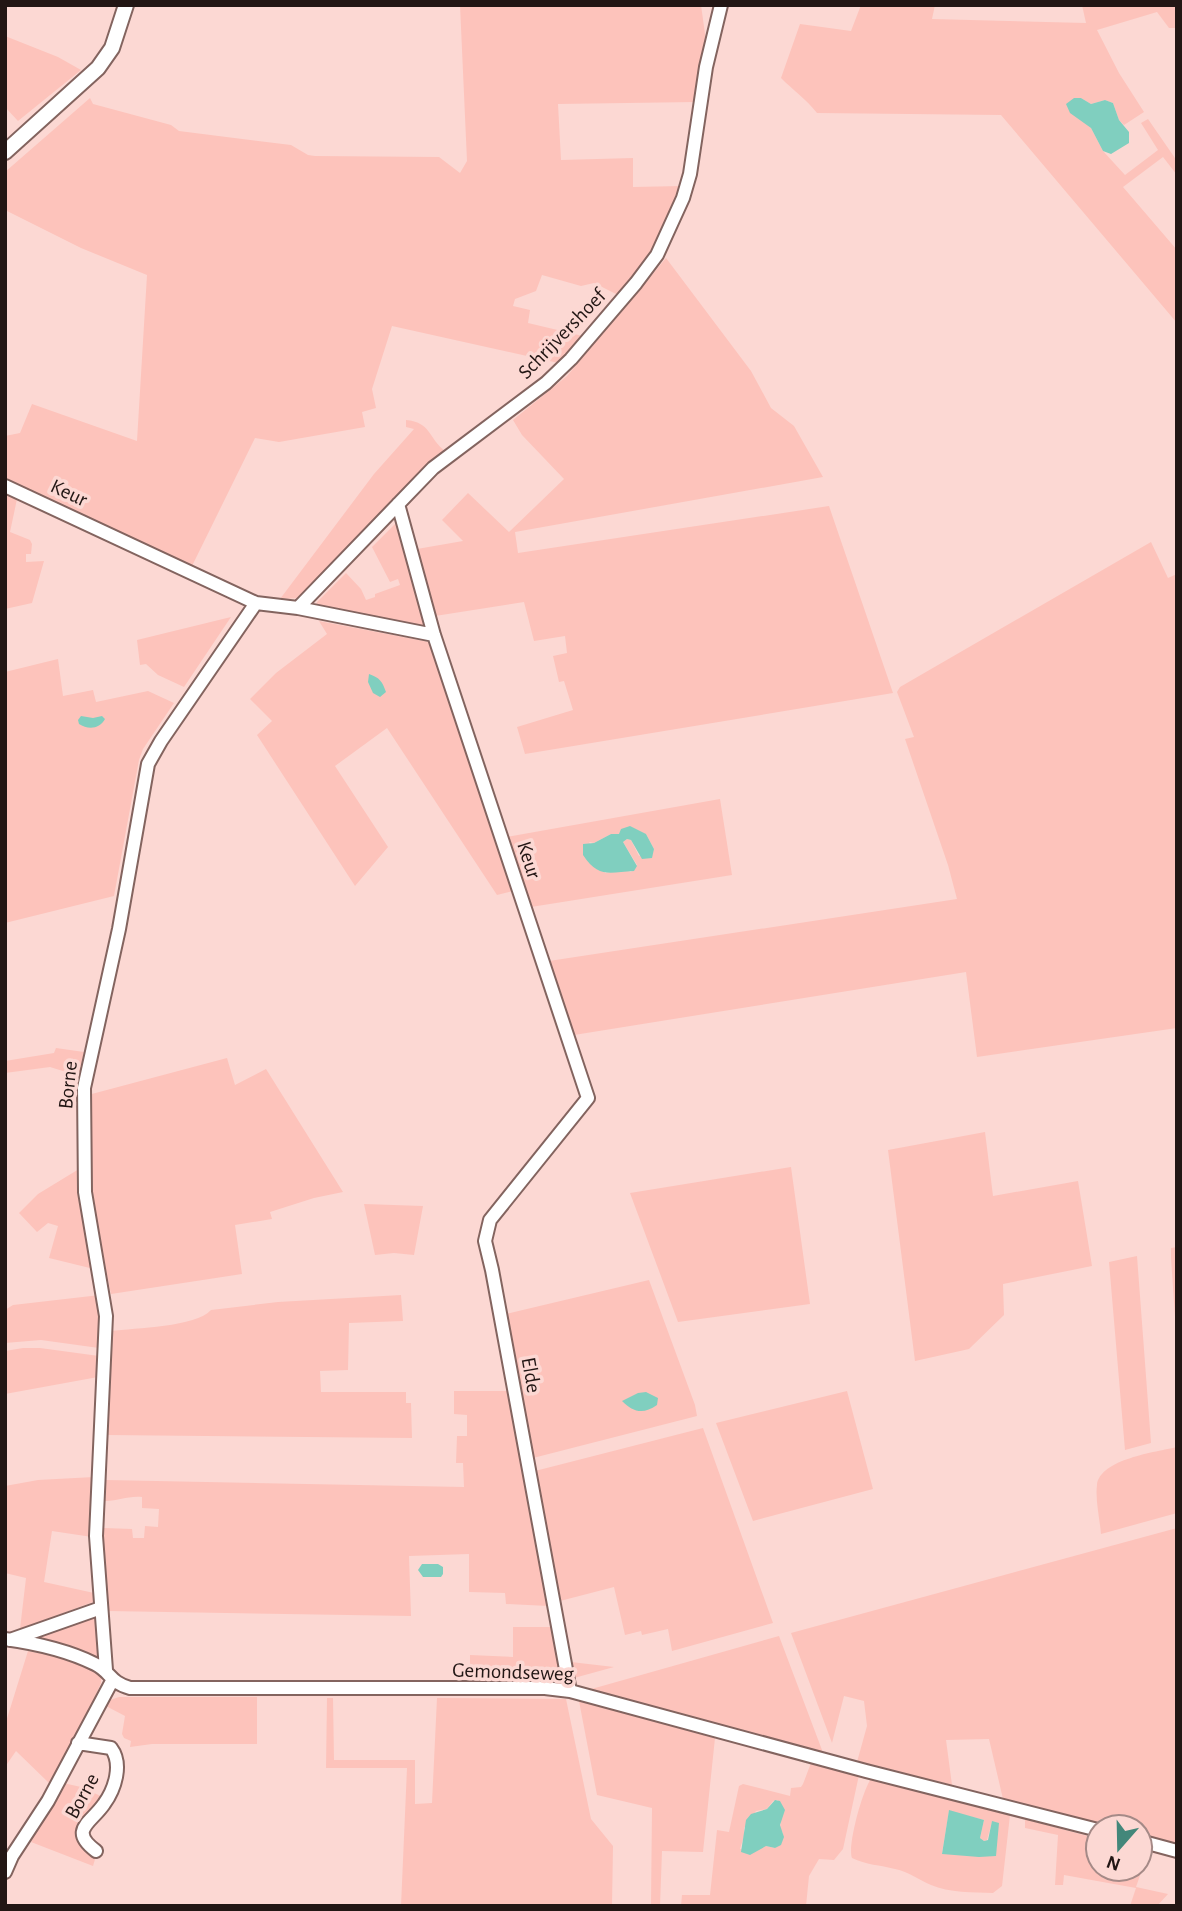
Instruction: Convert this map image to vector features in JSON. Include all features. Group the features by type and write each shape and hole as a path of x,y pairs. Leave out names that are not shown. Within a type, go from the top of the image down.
{"main road":[{"path":"5,152 98,68 112,48 126,5"}],"street":[{"name":"Schrijvershoef","path":"298,608 433,468 546,383 571,359 636,284 657,255 683,198 690,173 706,67 721,5"},
{"name":"Keur","path":"5,486 256,603 298,608 434,635"},
{"name":"Keur","path":"398,504 434,635 588,1098"},
{"name":"Borne","path":"5,1872 9,1855 48,1801 109,1676 96,1536 106,1315 85,1192 84,1088 119,929 148,764 256,603"},
{"name":"Elde","path":"570,1691 485,1241 490,1220 588,1098"},
{"path":"8,1639 101,1608"},
{"name":"Gemondseweg","path":"8,1639 85,1660 136,1689 545,1688 570,1691 1084,1826"},
{"name":"Borne","path":"78,1743 111,1748 118,1763 115,1779 104,1804 89,1818 84,1827 82,1836 85,1843 96,1851"},
{"path":"1154,1845 1177,1851"}],"shaded area":[{"path":"460,5 701,5 706,41 696,102 558,104 561,160 633,158 633,187 682,186 662,237 620,296 594,283 581,286 542,275 536,291 515,299 513,306 530,310 528,323 587,337 563,364 392,326 372,389 376,408 362,412 365,427 279,442 255,438 192,566 5,482 5,436 20,433 32,404 137,441 147,275 81,248 5,210 5,172 90,98 93,104 171,125 179,131 291,145 315,156 439,157 460,173 467,161"},
{"path":"861,5 935,5 932,19 1086,23 1082,5 1177,5 1177,28 1169,28 1157,12 1097,30 1119,73 1144,112 1124,125 1119,120 1113,103 1105,100 1091,104 1081,98 1083,120 1091,128 1103,151 1125,175 1158,150 1141,123 1148,119 1177,161 1177,175 1163,157 1123,187 1177,250 1177,323 1001,115 817,113 781,78 800,24 851,31"},
{"path":"5,36 58,57 81,70 18,121 5,107"},
{"path":"666,258 751,371 771,408 794,426 823,477 515,532 518,553 829,506 893,693 525,754 517,727 573,710 564,681 559,682 553,656 567,653 565,636 534,641 524,602 435,616 417,549 463,541 442,520 468,493 509,532 564,479 522,435 513,420 567,376"},
{"path":"406,420 425,427 446,452 303,598 280,599 374,474 414,429 406,427"},
{"path":"5,494 17,499 10,532 30,540 32,544 31,554 26,554 26,562 44,561 32,603 5,609"},
{"path":"396,523 427,630 314,611 317,602 346,573 361,589 366,600 400,585 398,579 390,582 372,547"},
{"path":"1151,542 1168,578 1177,574 1177,1028 977,1057 966,972 574,1035 549,961 957,899 905,739 914,737 897,692 900,687"},
{"path":"231,617 184,687 158,675 146,664 140,665 137,640"},
{"path":"319,621 429,642 513,891 497,895 387,728 335,766 388,847 355,886 257,735 272,721 250,699 276,673 327,634"},
{"path":"58,659 63,696 93,690 96,702 148,691 174,703 143,749 139,760 114,896 5,923 5,672"},
{"path":"720,799 732,875 531,907 507,837","holes":["611,834 646,834 654,849 639,856 631,840 623,842 637,865 631,872 624,870 605,873 589,842 594,843"]},
{"path":"56,1048 84,1052 79,1076 50,1067 5,1073 5,1061 54,1053"},
{"path":"227,1058 235,1085 266,1069 343,1192 270,1212 272,1219 235,1225 242,1274 111,1294 94,1212 88,1095"},
{"path":"985,1132 993,1196 1078,1181 1092,1266 1003,1284 1004,1315 969,1349 915,1361 888,1150"},
{"path":"791,1167 810,1304 678,1322 630,1193"},
{"path":"79,1169 94,1269 49,1258 58,1226 48,1223 37,1232 19,1213 38,1194"},
{"path":"364,1204 423,1206 414,1255 375,1255"},
{"path":"1177,1247 1177,1346 1171,1248"},
{"path":"1137,1256 1151,1443 1125,1450 1109,1262"},
{"path":"649,1280 697,1416 533,1458 506,1314"},
{"path":"100,1295 99,1348 41,1340 5,1343 5,1310 13,1305"},
{"path":"401,1295 403,1321 349,1323 348,1370 320,1371 321,1392 406,1392 406,1403 411,1403 412,1438 107,1435 111,1331 179,1323 203,1316 211,1310 278,1302"},
{"path":"23,1348 99,1356 98,1377 5,1394 5,1351"},
{"path":"454,1391 507,1391 548,1606 506,1604 505,1593 469,1592 469,1554 409,1556 411,1616 107,1611 103,1560 104,1528 132,1529 133,1538 144,1538 145,1526 158,1527 159,1509 142,1508 142,1497 105,1501 106,1480 464,1487 463,1463 456,1463 457,1436 467,1436 467,1415 454,1414"},
{"path":"847,1391 873,1489 753,1521 716,1423"},
{"path":"703,1428 773,1623 672,1651 668,1629 642,1635 641,1631 625,1635 614,1587 560,1601 535,1471"},
{"path":"1177,1447 1177,1513 1101,1534 1097,1503 1100,1476 1130,1458"},
{"path":"94,1477 92,1537 52,1531 44,1582 94,1593 93,1602 20,1629 26,1578 5,1573 5,1486 38,1480"},
{"path":"1177,1528 1177,1845 1154,1839 1154,1813 1084,1813 1084,1821 1003,1799 989,1739 946,1740 952,1785 857,1762 867,1726 864,1701 844,1696 832,1743 791,1633"},
{"path":"94,1615 99,1660 31,1637"},
{"path":"513,1627 551,1627 561,1678 470,1678 470,1655 513,1657"},
{"path":"779,1636 821,1752 588,1690"},
{"path":"28,1651 76,1661 101,1676 101,1683 82,1726 50,1784 16,1751 5,1767 5,1725"},
{"path":"571,1662 614,1667 574,1678"},
{"path":"119,1697 257,1697 257,1744 152,1744 130,1747 131,1741 122,1734 125,1716 106,1706 110,1700"},
{"path":"327,1698 333,1698 334,1760 415,1760 415,1804 432,1803 437,1698 566,1699 591,1819 613,1846 612,1906 401,1906 407,1768 326,1768"},
{"path":"579,1701 715,1738 703,1852 662,1851 660,1906 644,1906 651,1905 652,1808 597,1795"},
{"path":"811,1763 859,1775 843,1849 834,1860 819,1859 809,1876 806,1906 681,1906 682,1895 710,1895 717,1830 729,1832 739,1786 743,1784 790,1796 791,1788 801,1787","holes":["778,1800 780,1829 783,1833 775,1848 766,1846 740,1849 744,1828 756,1811 767,1809 773,1801"]},
{"path":"871,1779 1010,1815 1002,1886 993,1893 961,1892 931,1885 900,1870 852,1858 854,1830","holes":["949,1811 984,1820 980,1838 987,1840 992,1822 995,1856 942,1853"]},
{"path":"63,1783 81,1787 105,1798 83,1820 96,1856 93,1866 31,1842"},
{"path":"1025,1819 1084,1835 1084,1879 1064,1875 1063,1885 1055,1885 1058,1835 1025,1828"},
{"path":"1108,1883 1137,1883 1136,1887 1168,1894 1157,1906 1130,1906 1136,1888"}],"water":[{"path":"1074,98 1081,98 1091,104 1105,100 1113,103 1119,120 1129,132 1129,143 1111,154 1103,151 1091,128 1070,113 1066,104"},
{"path":"369,674 383,685 386,692 380,697 373,693 368,682"},
{"path":"81,716 102,716 105,719 97,727 90,728 79,724"},
{"path":"630,826 646,834 654,849 652,858 642,859 631,840 627,839 623,842 637,866 634,871 612,873 594,868 583,855 583,844 594,843 611,834 619,834 621,829"},
{"path":"646,1392 658,1398 657,1405 647,1410 634,1410 622,1401 638,1393"},
{"path":"422,1564 438,1564 443,1567 443,1574 441,1577 423,1577 418,1570"},
{"path":"775,1800 780,1801 785,1810 780,1825 784,1837 781,1845 775,1848 766,1846 750,1855 741,1852 746,1820 751,1814 767,1809"},
{"path":"949,1810 984,1820 980,1838 984,1841 988,1840 992,1821 999,1823 996,1856 942,1854"}]}
